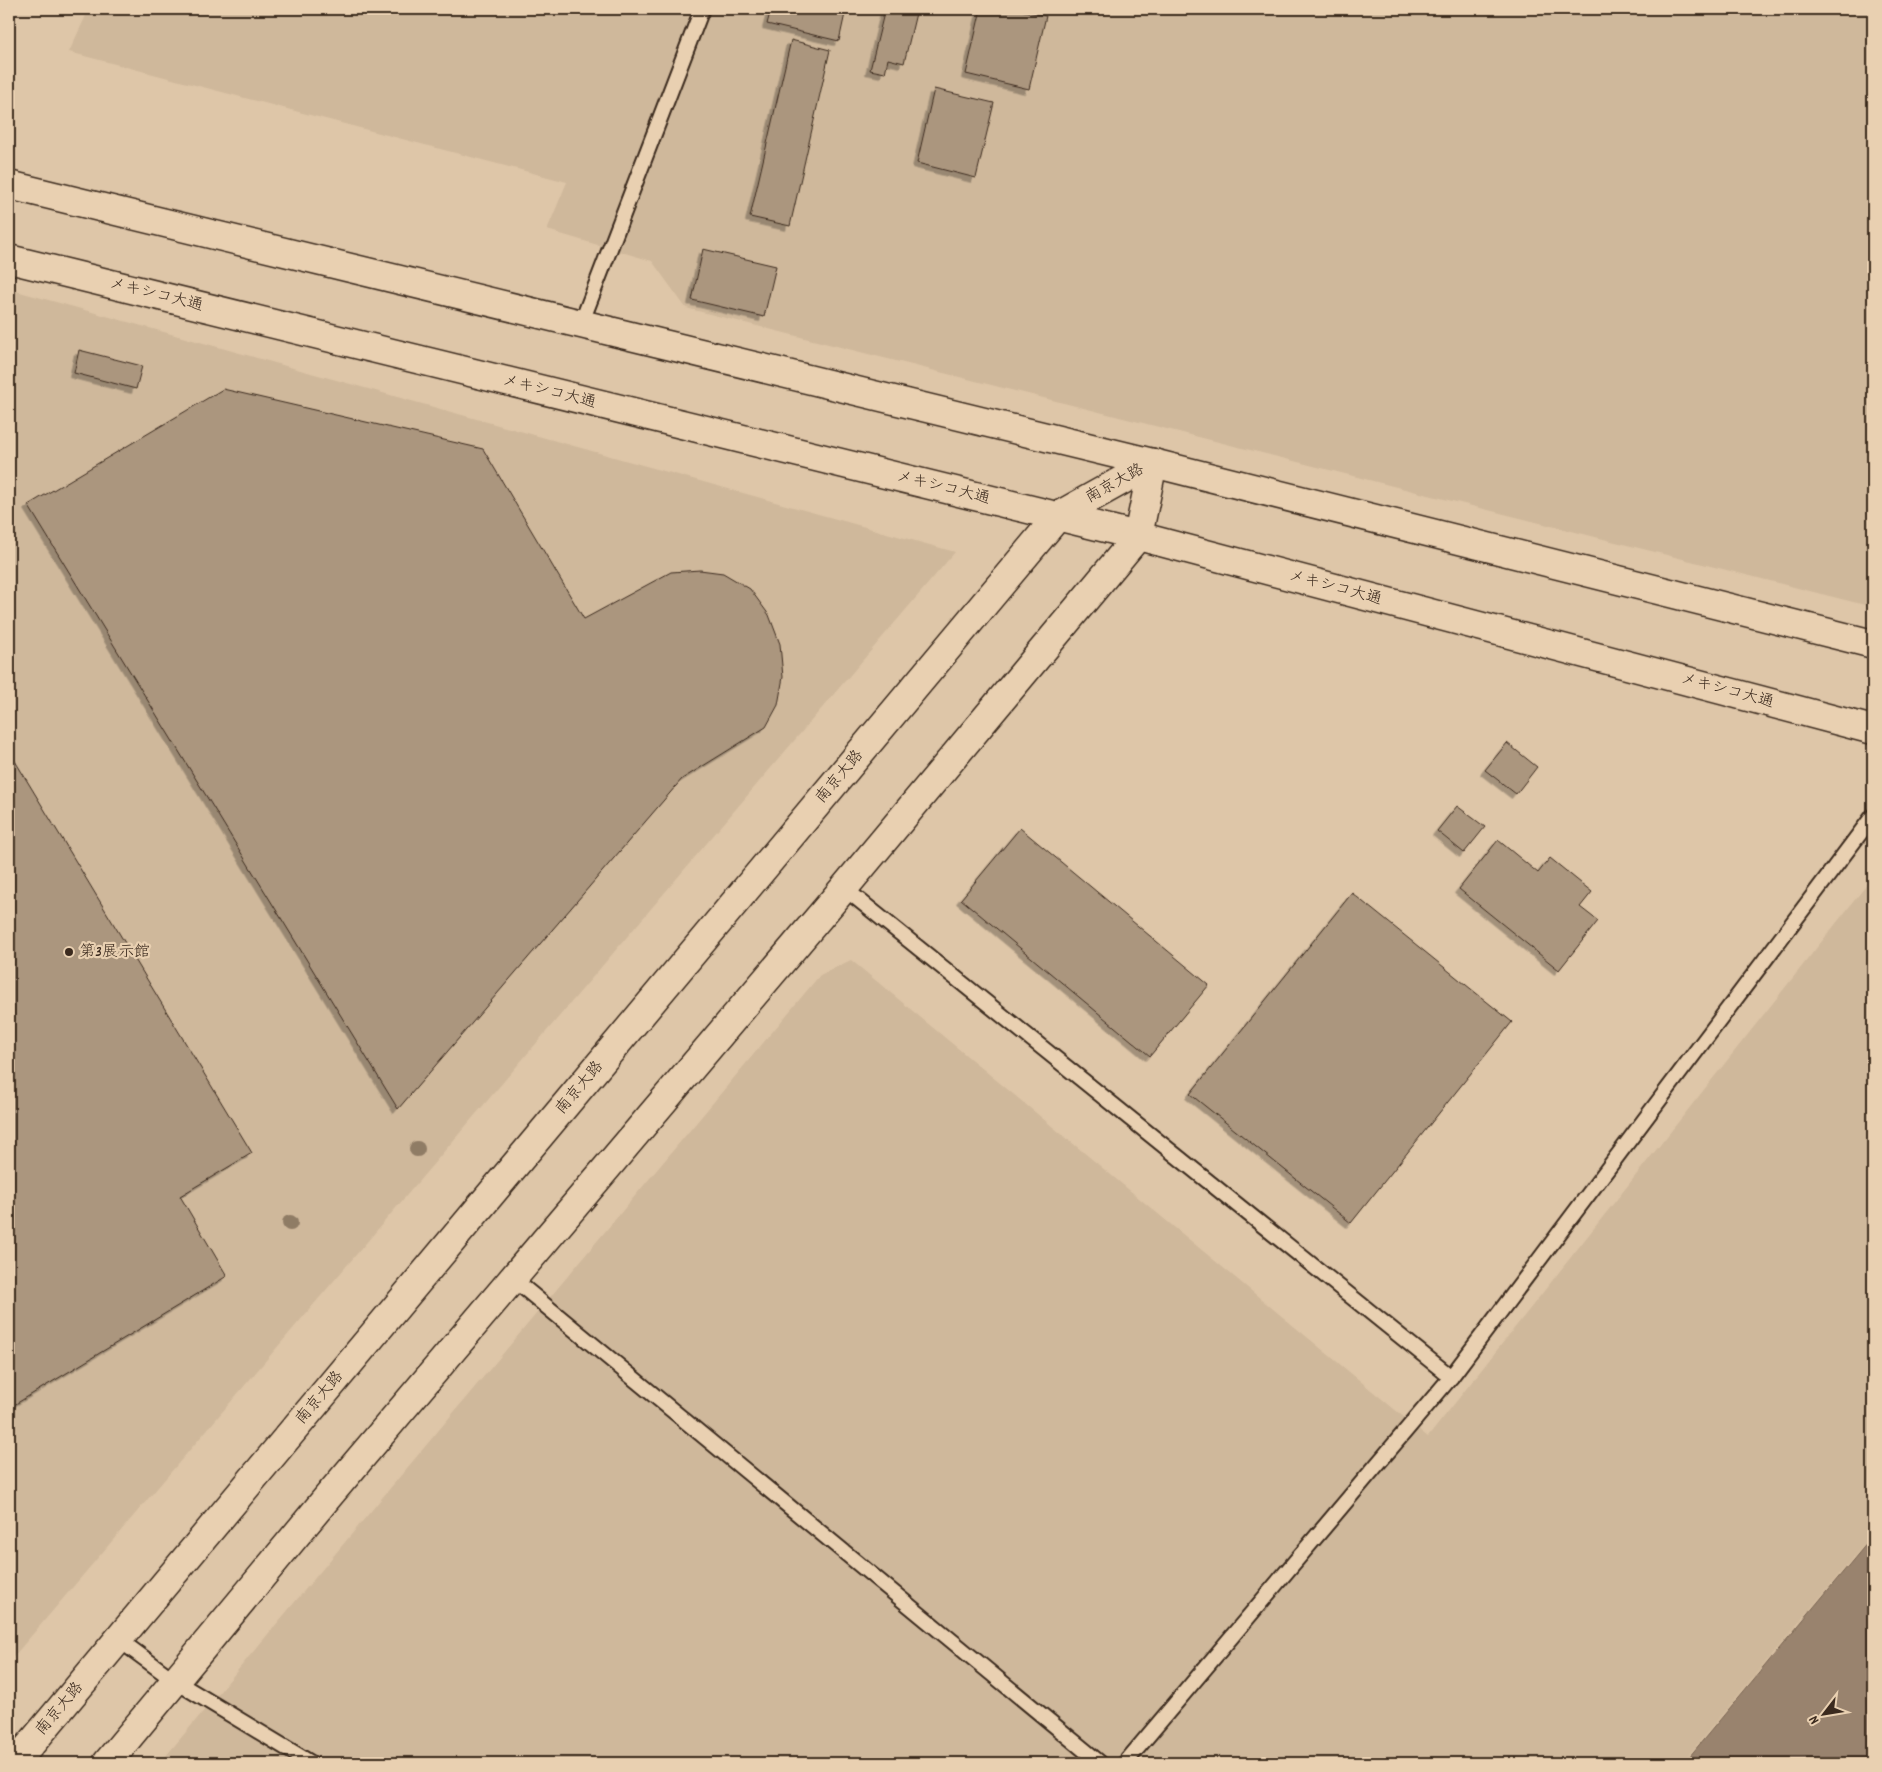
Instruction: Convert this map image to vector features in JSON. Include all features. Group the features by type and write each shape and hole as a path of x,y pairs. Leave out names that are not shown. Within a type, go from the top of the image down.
{"street":[{"path":"9,185 1153,463 1873,644"},
{"name":"メキシコ大通","path":"9,259 1138,536 1873,730"},
{"name":"南京大路","path":"15,1763 1058,516 1153,463"},
{"name":"南京大路","path":"107,1763 512,1278 844,888 1138,536 1153,463"}],"lane":[{"path":"581,324 702,9"},
{"path":"1125,1763 1452,1377 1873,816"},
{"path":"844,888 1452,1377"},
{"path":"512,1278 1100,1763"},
{"path":"118,1640 175,1681 311,1763"}],"shaded area":[{"path":"89,9 1873,9 1873,607 686,308 652,261 547,230 567,182 69,52"},
{"path":"9,289 955,552 9,1662"},
{"path":"1873,877 1873,1534 1682,1763 160,1763 820,975 851,960 1428,1437"},
{"path":"1873,1536 1873,1763 1684,1763"}],"building":[{"path":"771,9 846,9 839,41 767,24"},
{"path":"885,9 917,9 904,63 888,59 885,73 870,70"},
{"path":"981,9 1016,9 1046,16 1029,89 966,74"},
{"path":"791,40 830,50 790,226 750,217"},
{"path":"934,89 994,103 976,178 917,163"},
{"path":"703,249 776,266 764,317 692,300"},
{"path":"79,350 142,366 136,389 74,373"},
{"path":"223,389 483,449 584,619 671,572 700,570 723,573 750,589 769,615 780,644 783,677 778,705 766,727 682,779 398,1109 28,505"},
{"path":"1507,743 1537,767 1516,794 1485,770"},
{"name":"第3展示館","path":"9,751 252,1153 180,1196 227,1276 9,1408"},
{"path":"1457,806 1485,827 1464,853 1437,831"},
{"path":"1020,828 1209,985 1150,1056 961,899"},
{"path":"1498,840 1538,873 1550,858 1592,892 1580,907 1598,921 1559,970 1459,889"},
{"path":"1352,893 1512,1022 1351,1223 1190,1094"}],"place":[{"name":"第3展示館","path":"69,952"}]}
